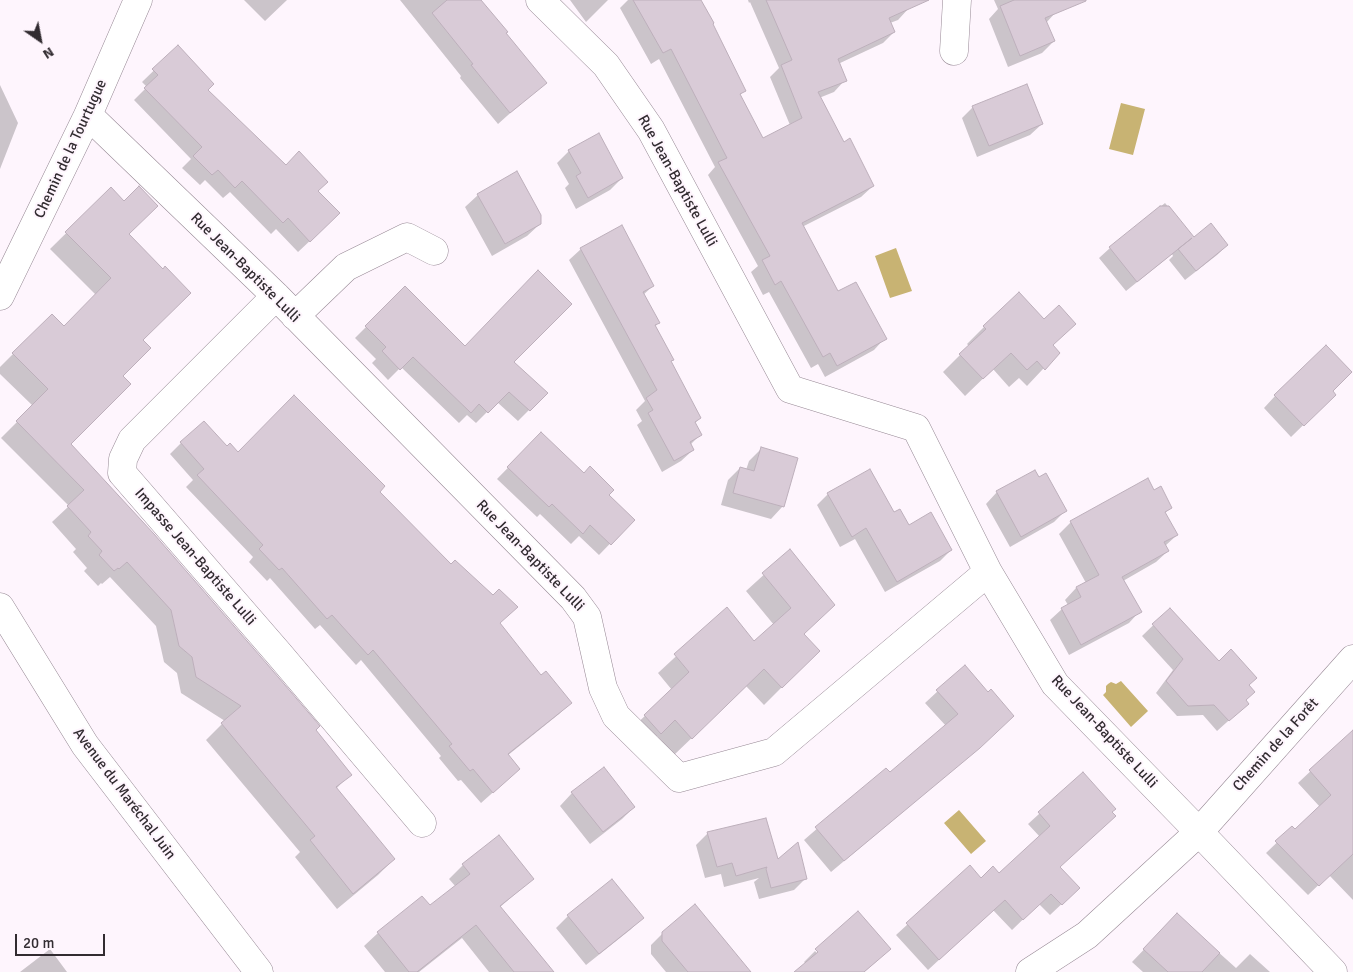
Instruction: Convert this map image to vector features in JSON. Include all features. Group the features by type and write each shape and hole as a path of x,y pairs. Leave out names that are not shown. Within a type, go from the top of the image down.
{"street":[{"name":"Chemin de la Tourtugue","path":"0,296 88,115 138,0"},
{"name":"Rue Jean-Baptiste Lulli","path":"540,0 606,65 651,130 790,389 916,428 988,572 1054,684 1199,832"},
{"path":"954,51 957,0"},
{"name":"Rue Jean-Baptiste Lulli","path":"88,115 276,296 573,598 587,617 603,688 616,716 679,778 774,752 988,572"},
{"path":"295,316 346,267 407,237 434,251"},
{"name":"Impasse Jean-Baptiste Lulli","path":"276,296 132,440 123,459 122,473 422,823"},
{"name":"Avenue du Maréchal Juin","path":"0,608 85,745 259,972"},
{"name":"Chemin de la Forêt","path":"1030,972 1087,935 1199,832 1353,658"},
{"path":"1199,832 1333,972"}],"shaded area":[{"path":"1121,103 1145,109 1133,155 1109,149"},
{"path":"896,248 912,291 890,298 875,256"},
{"path":"1121,681 1148,711 1131,727 1103,695 1108,684 1111,682 1116,684"},
{"path":"959,810 986,841 971,854 944,823"}],"building":[{"path":"447,0 481,0 547,83 510,113 432,13"},
{"path":"633,0 701,0 746,91 740,94 763,138 802,118 781,65 792,60 766,0 929,0 889,18 895,32 838,59 847,81 818,92 844,142 850,138 874,186 802,223 838,291 856,282 887,339 837,366 830,353 823,357 781,281 775,285 762,260 770,256 718,162 727,158 671,49 663,53"},
{"path":"1014,0 1086,1 1045,18 1055,41 1020,56 1000,6"},
{"path":"178,45 214,84 208,90 286,165 299,151 328,182 318,191 340,213 310,242 288,218 283,223 242,181 235,188 218,170 212,175 193,156 202,147 144,88 158,75 152,69"},
{"path":"1027,84 1043,124 989,146 972,106"},
{"path":"599,133 623,178 588,198 576,176 581,173 568,150"},
{"path":"517,171 541,215 541,224 505,244 477,194"},
{"path":"139,186 158,206 129,234 163,269 165,266 191,293 143,340 151,348 123,376 131,384 71,444 154,534 320,726 316,730 352,775 336,787 395,859 353,894 310,840 315,836 221,723 241,706 196,677 192,657 179,646 171,610 127,562 114,571 99,555 102,551 88,536 91,532 67,506 84,490 16,421 48,389 12,353 52,314 64,326 111,278 65,232 111,187 124,201"},
{"path":"1160,206 1169,206 1194,237 1211,223 1228,245 1196,271 1178,249 1137,282 1109,247"},
{"path":"622,225 654,286 643,292 660,323 655,325 674,360 671,361 701,418 695,422 702,435 690,442 694,450 674,461 648,413 653,410 646,398 657,390 580,248"},
{"path":"538,270 572,304 514,362 548,393 530,411 509,392 488,413 479,404 471,413 413,357 400,370 382,351 386,347 365,326 405,286 465,346"},
{"path":"1019,292 1044,319 1059,305 1076,324 1053,345 1060,353 1045,370 1037,361 1027,370 1011,353 983,379 959,354 986,329 983,326"},
{"path":"1326,345 1352,372 1333,391 1336,395 1304,426 1274,395"},
{"path":"294,395 385,486 380,492 451,564 455,560 493,595 499,589 518,607 500,623 541,675 546,671 572,703 508,754 520,769 493,793 473,769 470,771 449,746 452,744 373,650 368,655 332,615 327,619 282,568 279,570 259,549 263,545 197,475 204,469 180,442 204,421 227,446 230,443 238,452"},
{"path":"541,432 584,473 590,466 614,490 609,495 635,520 611,545 590,525 583,534 552,504 549,507 507,467"},
{"path":"761,447 798,458 784,507 733,493 740,467 754,471"},
{"path":"870,469 894,512 900,509 909,525 931,512 952,550 897,582 866,528 852,537 827,493"},
{"path":"1035,470 1039,477 1046,473 1067,511 1021,537 996,491"},
{"path":"1148,478 1154,490 1161,486 1172,508 1165,512 1178,535 1164,542 1169,551 1122,577 1142,612 1081,645 1061,608 1081,597 1076,587 1099,575 1070,521"},
{"path":"790,549 835,605 804,634 820,651 782,688 764,669 692,739 675,720 661,734 644,715 689,672 674,654 727,607 754,641 791,608 762,573"},
{"path":"1170,608 1219,661 1231,649 1257,678 1249,685 1255,692 1246,700 1249,704 1229,721 1214,705 1188,706 1166,681 1183,659 1152,624"},
{"path":"965,665 988,692 991,689 1014,716 980,748 844,861 815,827 886,768 890,772 958,714 936,690"},
{"path":"1353,730 1353,854 1319,886 1275,841 1292,826 1295,829 1331,795 1309,770"},
{"path":"604,767 635,807 603,832 571,792"},
{"path":"1083,772 1116,809 1112,812 1116,816 1060,867 1080,888 1062,905 1051,894 1023,920 1005,900 939,960 906,923 970,865 981,878 993,866 999,873 1050,826 1038,812"},
{"path":"766,818 778,859 798,842 807,879 771,888 767,867 736,876 732,863 717,867 707,832"},
{"path":"499,835 534,879 500,906 554,972 514,972 476,925 417,972 409,972 377,932 422,896 430,905 470,874 462,864"},
{"path":"612,879 644,918 599,954 567,915"},
{"path":"695,904 751,972 688,972 662,941 662,932"},
{"path":"858,911 891,949 864,972 794,972 818,952 815,949"},
{"path":"1177,913 1220,953 1202,972 1168,972 1143,949"}]}
